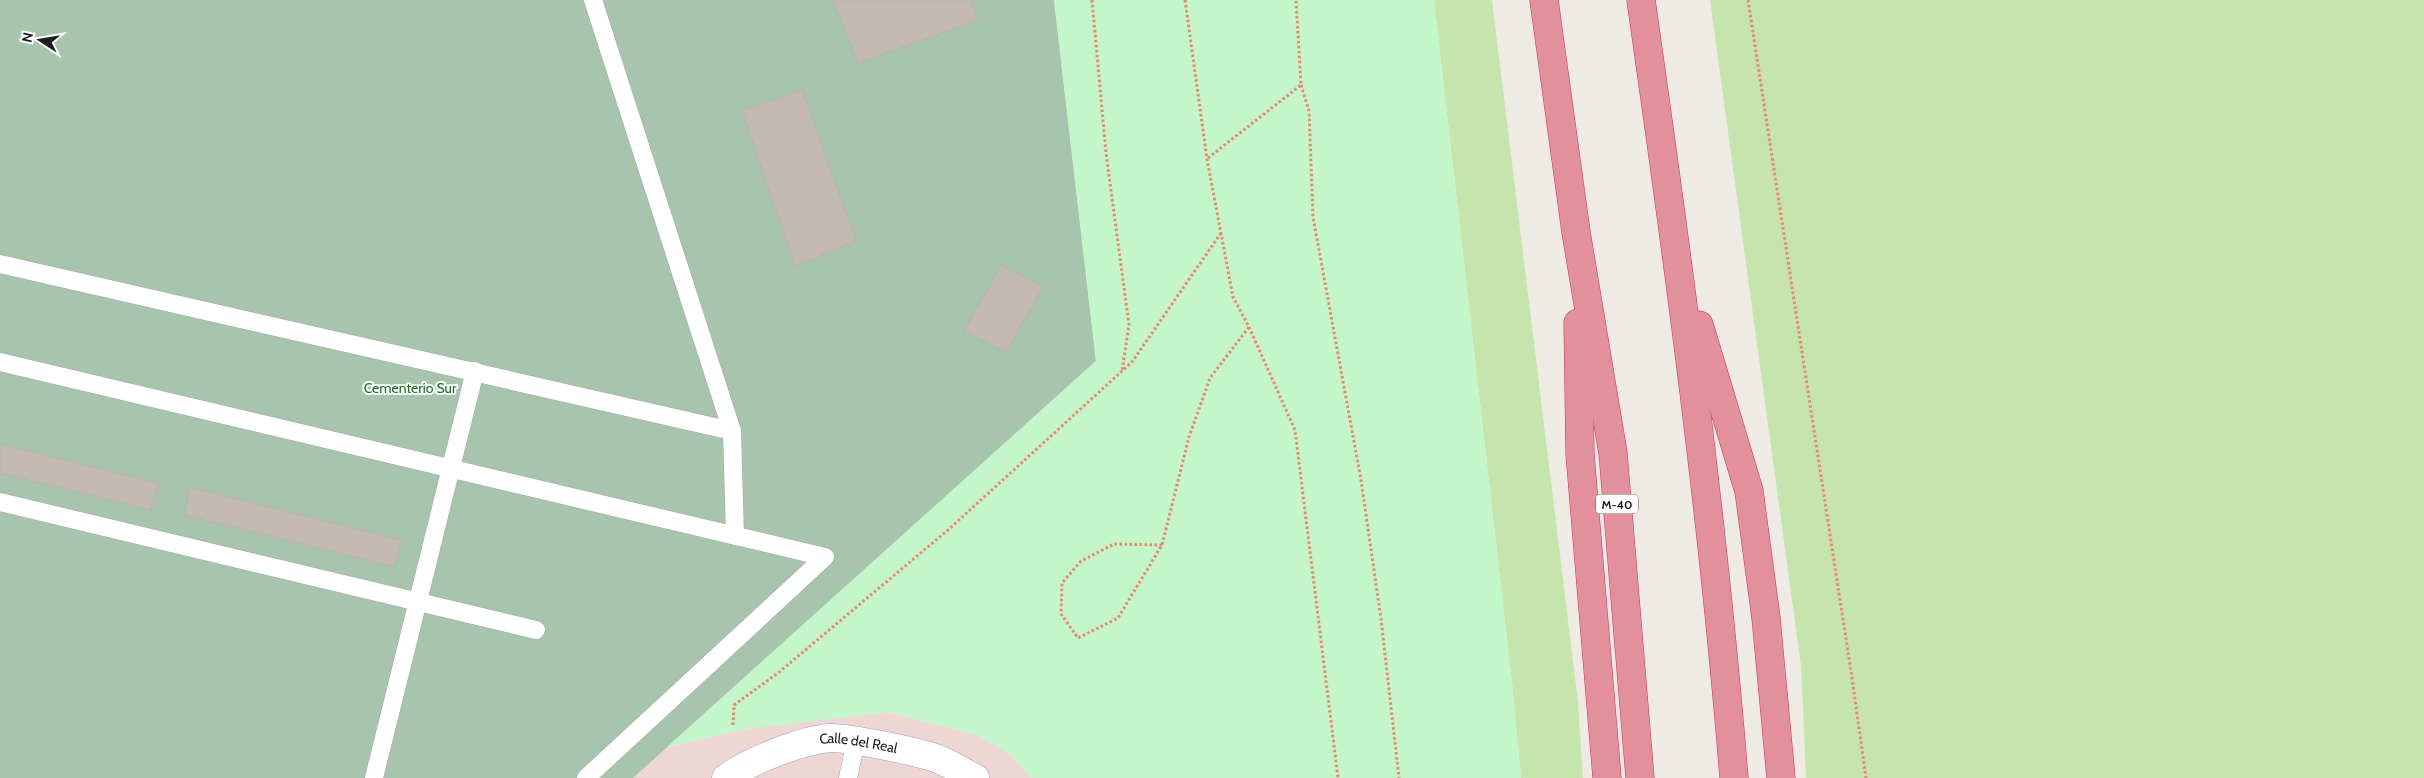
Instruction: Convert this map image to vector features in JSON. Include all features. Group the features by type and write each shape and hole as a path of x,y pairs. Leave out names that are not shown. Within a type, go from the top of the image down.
{"highway":[{"name":"M-40","path":"1544,0 1576,232 1613,453 1640,778"},
{"path":"1641,0 1677,251 1722,619 1734,778"},
{"name":"M-40","path":"1576,232 1580,454 1607,778"},
{"path":"1677,251 1749,491 1766,618 1781,778"}],"street":[{"name":"Calle del Real","path":"733,772 789,749 829,738 856,741 937,758 975,778"}],"lane":[{"path":"593,0 732,431 735,536"},
{"path":"0,264 732,431"},
{"path":"0,362 825,558 586,778"},
{"path":"374,778 475,371"},
{"path":"0,502 536,630"},
{"path":"848,778 856,741"}],"path":[{"path":"1092,0 1106,153 1129,325 1122,371"},
{"path":"1185,0 1207,159 1233,297 1249,327 1294,430 1338,778"},
{"path":"1296,0 1301,85 1309,111 1313,217 1361,480 1381,619 1399,778"},
{"path":"1748,0 1866,778"},
{"path":"1207,159 1301,85"},
{"path":"734,725 734,705 778,673 948,530 1132,362 1221,232"},
{"path":"1162,545 1114,544 1082,562 1062,583 1062,614 1078,638 1118,618 1162,545 1189,437 1210,378 1249,327"}],"shaded area":[{"path":"887,712 977,735 1008,753 1032,778 633,778 667,747 753,728"}],"green space":[{"name":"Cementerio Sur","path":"0,0 1054,0 1096,361 633,778 0,778"},
{"path":"1054,0 1434,0 1512,683 1521,778 1032,778 1008,753 977,735 887,712 753,728 667,747 1096,361"},
{"path":"1434,0 1492,0 1578,702 1583,778 1521,778 1512,683"},
{"path":"1710,0 2424,0 2424,778 1806,778 1801,666"}],"building":[{"path":"833,0 971,0 978,20 858,63"},
{"path":"802,90 856,241 795,266 742,111"},
{"path":"1001,265 1043,287 1006,352 964,331"},
{"path":"0,444 159,483 150,510 0,473"},
{"path":"190,487 402,540 394,567 184,515"}]}
